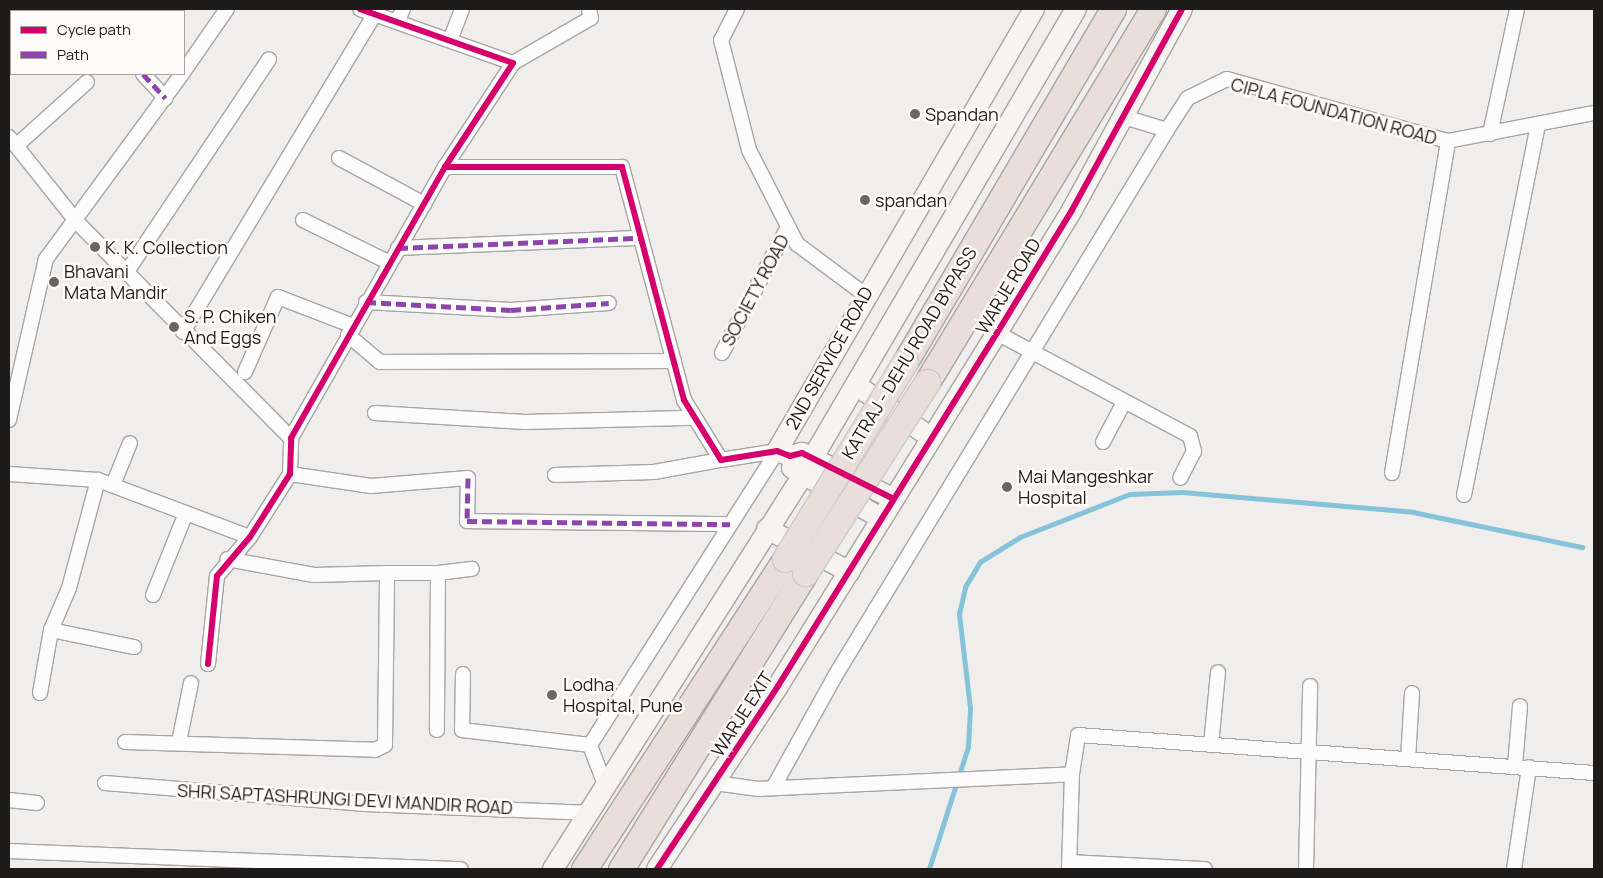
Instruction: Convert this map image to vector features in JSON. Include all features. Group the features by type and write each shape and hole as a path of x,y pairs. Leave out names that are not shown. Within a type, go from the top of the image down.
{"highway":[{"name":"KATRAJ - DEHU ROAD BYPASS","path":"620,869 795,566 906,362 1113,9"},
{"name":"KATRAJ - DEHU ROAD BYPASS","path":"584,869 795,566 927,382 1152,9"}],"street":[{"path":"185,69 227,9"},
{"path":"360,9 373,17 451,38 512,63"},
{"path":"397,22 403,9"},
{"path":"451,38 462,9"},
{"path":"208,664 217,576 227,559 250,537 290,474 291,438 366,302 445,167 512,63 591,18 589,9"},
{"path":"737,9 721,40 748,150 797,244 864,294"},
{"name":"2ND SERVICE ROAD","path":"590,745 730,524 783,453 864,294 1034,9"},
{"path":"553,869 604,782 802,476 1076,9"},
{"name":"WARJE ROAD","path":"850,572 892,498 997,333 1124,117 1182,9"},
{"path":"1490,134 1518,9"},
{"path":"183,332 373,17"},
{"path":"126,273 269,59"},
{"path":"144,75 165,98"},
{"path":"9,420 46,259 76,221 181,75"},
{"name":"CIPLA FOUNDATION ROAD","path":"774,788 835,676 1034,356 1188,98 1227,79 1448,141 1594,113"},
{"path":"87,82 12,142 76,221 183,332 291,438"},
{"path":"1124,117 1168,130"},
{"path":"1464,496 1538,124"},
{"path":"1392,473 1448,141"},
{"path":"339,158 424,204"},
{"path":"445,167 622,167 684,400 721,460"},
{"path":"303,220 390,262"},
{"name":"SOCIETY ROAD","path":"722,353 788,227"},
{"path":"398,248 641,238"},
{"path":"245,372 278,297 351,330 380,362 674,361"},
{"path":"366,302 511,310 609,303"},
{"path":"997,333 1034,356 1190,436 1194,450 1180,478"},
{"path":"856,385 930,437"},
{"path":"1103,442 1124,402"},
{"path":"375,413 525,422 694,418"},
{"path":"113,485 130,443"},
{"path":"783,453 792,470 881,518"},
{"path":"555,475 654,472 721,460 783,453 802,453 892,498"},
{"path":"9,474 98,480 250,537"},
{"path":"290,474 370,486 468,478 467,521 730,524"},
{"path":"40,693 51,630 69,588 98,480"},
{"path":"153,595 186,513"},
{"path":"768,529 850,572"},
{"path":"227,559 314,575 438,573 472,569"},
{"name":"WARJE EXIT","path":"656,869 715,783 850,572"},
{"path":"125,742 382,748 388,692 387,573"},
{"path":"437,730 438,573"},
{"path":"51,630 134,647"},
{"path":"1211,744 1218,672"},
{"path":"463,674 462,730 590,745 604,782"},
{"path":"179,742 191,683"},
{"path":"1306,869 1311,751 1310,686"},
{"path":"1408,758 1412,693"},
{"path":"1514,766 1520,706"},
{"path":"1205,869 1070,866 1072,774 1078,735 1594,773"},
{"path":"1514,869 1529,767"},
{"path":"715,783 774,788 1072,774"},
{"name":"SHRI SAPTASHRUNGI DEVI MANDIR ROAD","path":"105,783 365,804 586,812"},
{"path":"9,800 37,802"},
{"path":"9,851 461,869"}],"waterway":[{"path":"929,869 968,747 970,708 959,614 965,587 980,562 1020,537 1130,494 1182,492 1413,512 1582,547"}],"marked path":[{"path":"144,75 165,98"},
{"path":"398,248 641,238"},
{"path":"366,302 511,310 609,303"},
{"path":"468,478 467,521 730,524"}],"cycle path":[{"path":"208,664 217,576 250,537 290,474 291,438 445,167 513,63 360,9"},
{"path":"657,869 778,686 997,333 1072,210 1182,9"},
{"path":"445,167 622,167 684,400 721,460 777,451 790,456 802,453 892,498"}],"place":[{"name":"Spandan","path":"915,114"},
{"name":"spandan","path":"865,200"},
{"name":"K. K. Collection","path":"95,247"},
{"name":"Bhavani Mata Mandir","path":"54,282"},
{"name":"S. P. Chiken And Eggs","path":"174,327"},
{"name":"Mai Mangeshkar Hospital","path":"1007,487"},
{"name":"Lodha Hospital, Pune","path":"552,695"}]}
